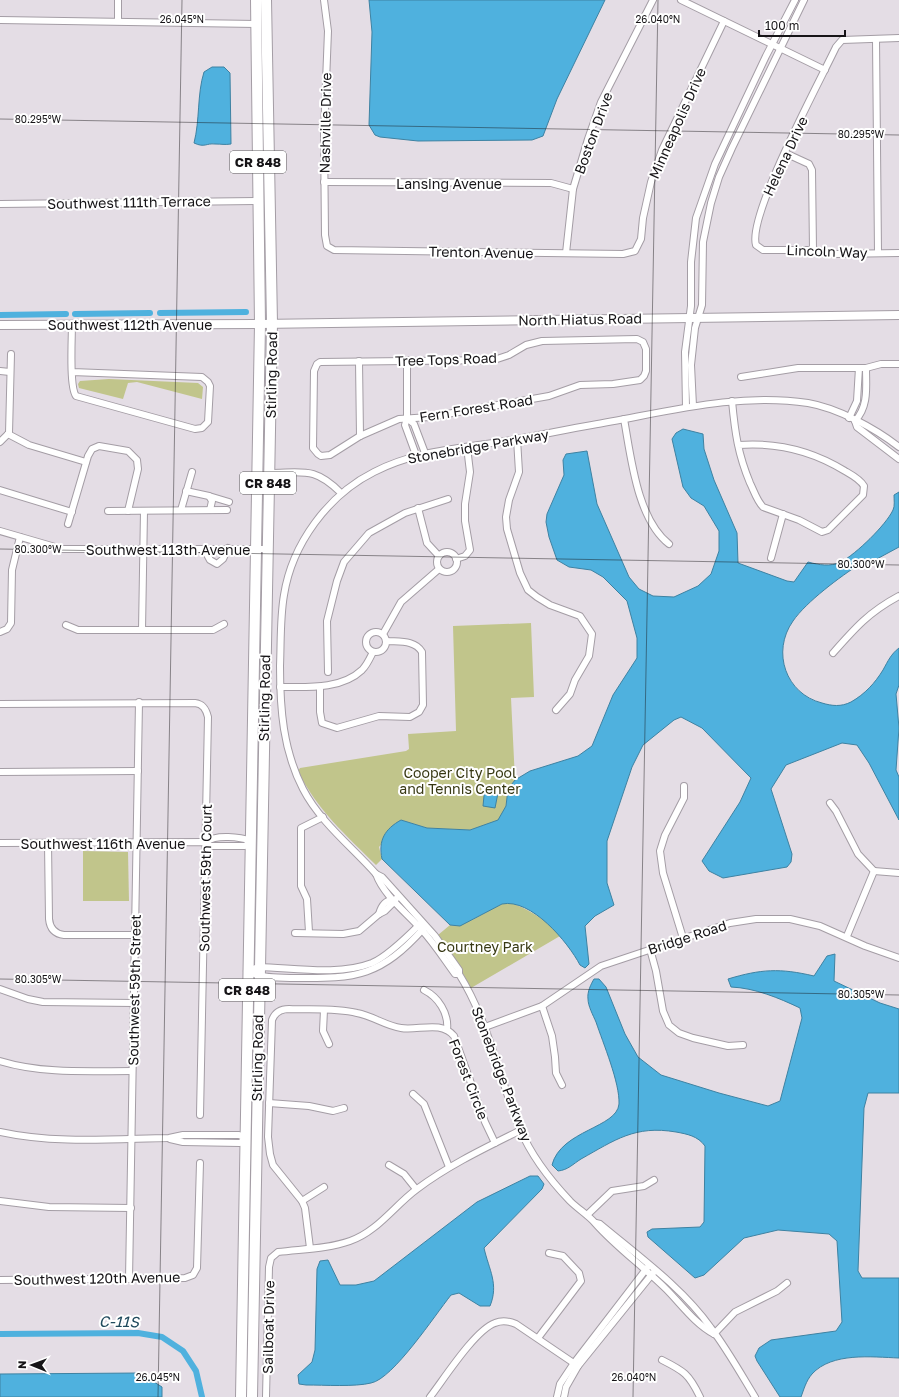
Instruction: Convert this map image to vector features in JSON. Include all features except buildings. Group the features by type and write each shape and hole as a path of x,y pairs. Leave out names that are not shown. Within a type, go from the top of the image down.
{"main road":[{"name":"Stirling Road","path":"241,1397 258,972 256,841 256,549 260,324 256,0"},
{"name":"Stirling Road","path":"252,1397 251,1138 248,971 256,841 267,549 272,323 266,0"}],"street":[{"path":"118,0 118,21"},
{"name":"Nashville Drive","path":"324,0 328,31 324,133 325,235 327,246"},
{"name":"Boston Drive","path":"566,252 574,189 588,139 601,102 654,0"},
{"path":"681,0 825,70"},
{"path":"690,407 684,366 690,317 693,242 696,218 715,164 795,0"},
{"path":"690,407 690,365 695,328 702,305 703,242 708,216 719,176 779,48 804,0"},
{"path":"0,20 267,24"},
{"name":"Minneapolis Drive","path":"635,251 641,239 643,218 651,182 662,150 724,21"},
{"path":"878,253 876,39 899,38"},
{"name":"Helena Drive","path":"756,245 754,234 761,208 785,153 836,47 842,40 876,39"},
{"path":"785,153 809,164 812,170 813,250"},
{"name":"Lansing Avenue","path":"324,182 551,183 574,189"},
{"name":"Southwest 111th Terrace","path":"0,204 259,201"},
{"path":"693,242 703,242"},
{"name":"Lincoln Way","path":"756,245 763,250 813,250 836,254 899,252"},
{"name":"Trenton Avenue","path":"327,246 334,250 566,252 623,254 635,251"},
{"name":"North Hiatus Road","path":"260,324 899,315"},
{"path":"72,324 72,372 73,393 80,398 195,429 202,428 207,424 210,416 210,386 206,379 199,376 72,372"},
{"name":"Southwest 112th Avenue","path":"0,325 260,324"},
{"name":"Tree Tops Road","path":"315,452 313,444 314,374 317,364 323,361 494,360 509,356 526,345 547,340 633,339 643,342 646,350 646,371 644,376"},
{"path":"0,442 9,434 11,354"},
{"path":"407,360 406,425 416,455"},
{"path":"359,361 360,436"},
{"path":"741,377 798,368 862,368 881,364 899,364"},
{"path":"852,420 859,417 865,401 862,368"},
{"path":"0,371 10,372"},
{"name":"Fern Forest Road","path":"315,452 321,456 330,455 360,436 388,423 407,418 430,417 549,396 580,385 613,384 637,380 644,376"},
{"name":"Stonebridge Parkway","path":"422,926 394,900 378,881 376,874 322,817 304,792 294,770 285,743 281,715 280,687 281,621 284,592 303,540 320,514 341,493 371,473 395,462 416,455 517,439 690,407 732,401 777,400 807,403 826,408 873,429 899,447"},
{"path":"732,401 738,445 740,458 752,488 763,507 799,520 822,532 828,530 861,499 864,491 862,483 831,462 803,451 774,444 738,445"},
{"path":"407,418 414,424 425,454"},
{"path":"624,419 636,479 645,507 657,532 669,544"},
{"name":"Stonebridge Parkway","path":"852,420 857,427 899,459"},
{"path":"9,434 29,445 86,462"},
{"path":"517,439 519,472 509,500 506,517 507,529 520,573 528,590 550,605 580,616 592,634 589,656 575,680 570,694 556,710"},
{"path":"68,524 86,462 90,453 96,447 102,445 128,451 135,456 138,469 128,511"},
{"path":"456,559 465,556 470,550 465,521 465,504 470,472 467,447"},
{"path":"180,510 192,472"},
{"path":"268,473 317,474 329,480 341,493"},
{"path":"0,490 72,512"},
{"path":"186,491 229,502"},
{"path":"209,496 212,502 210,510"},
{"path":"328,672 327,621 337,581 344,562 369,533 418,508 448,499"},
{"path":"418,508 427,542 439,556"},
{"path":"108,511 227,510"},
{"path":"142,630 144,511"},
{"path":"771,558 783,514"},
{"name":"Southwest 113th Avenue","path":"0,531 62,549 267,549"},
{"path":"0,632 7,629 11,623 12,570 20,537"},
{"path":"204,549 210,560 217,564 222,559 228,548"},
{"path":"449,552 456,559 456,566 452,571 446,573 439,569 437,561 442,553 449,552"},
{"path":"387,642 384,634 400,602 439,569"},
{"path":"833,653 855,628 874,610 899,596"},
{"path":"66,625 78,630 213,630 224,624"},
{"path":"373,652 366,645 368,635 374,632 384,634"},
{"path":"320,687 320,712 322,723 328,726 337,728 379,716 410,717 419,712 423,705 422,652 419,646 412,643 387,642"},
{"path":"280,687 320,687 341,682 360,672 373,652 382,650 387,642"},
{"path":"0,704 139,702"},
{"name":"Southwest 59th Street","path":"129,1279 139,702"},
{"name":"Southwest 59th Court","path":"139,702 195,703 201,705 208,717 200,1115"},
{"path":"0,772 138,771"},
{"path":"683,938 663,873 660,851 665,835 684,798 684,786"},
{"path":"830,803 836,811 858,854 874,871 899,873"},
{"path":"309,932 307,899 301,886 301,828 322,817"},
{"name":"Southwest 116th Avenue","path":"0,843 206,842 210,846 245,846 256,841"},
{"path":"48,843 49,919 53,930 57,934 64,935 136,935"},
{"path":"847,936 874,871"},
{"name":"Stonebridge Parkway","path":"376,874 382,876 399,895 456,974 459,974 472,996 485,1027 520,1130 541,1164 571,1202 596,1223 644,1271 665,1288 705,1330 714,1334"},
{"path":"295,933 309,932 343,934 359,931 379,914 384,905 394,900 399,895"},
{"name":"Bridge Road","path":"485,1027 542,1006 601,966 730,923 756,919 790,919 820,926 847,936 865,946 899,958"},
{"path":"248,971 328,979 361,975 388,961 422,926"},
{"path":"248,971 333,970 359,966 374,962 422,926"},
{"path":"650,949 663,1011 669,1025 679,1033 686,1036 728,1046 743,1045"},
{"path":"0,989 28,999 43,1002 134,1003"},
{"path":"424,990 433,994 438,1001 446,1017 447,1030"},
{"path":"542,1006 552,1036 556,1057 556,1074 562,1085"},
{"name":"Forest Circle","path":"310,1248 306,1215 302,1201 273,1165 268,1137 272,1020 274,1015 284,1009 358,1013 401,1028 418,1029 435,1027 447,1030 454,1036 485,1122 496,1143"},
{"path":"324,1010 323,1031 329,1044"},
{"path":"0,1061 24,1067 59,1072 132,1071"},
{"path":"413,1094 424,1104 449,1167"},
{"path":"269,1103 309,1106 333,1111 344,1108"},
{"path":"310,1248 350,1241 368,1233 416,1189 449,1167 520,1130"},
{"path":"0,1132 58,1139 168,1138 183,1135 239,1135 251,1138"},
{"name":"Southwest 120th Avenue","path":"0,1280 185,1278 193,1275 198,1268 200,1163"},
{"path":"389,1165 404,1174 416,1189"},
{"path":"586,1215 612,1191 644,1186 654,1180"},
{"path":"302,1201 316,1194 324,1187"},
{"path":"0,1201 49,1208 131,1208"},
{"name":"Stonebridge Parkway","path":"596,1223 600,1224 649,1265 698,1313 712,1329 754,1397"},
{"name":"Sailboat Drive","path":"266,1397 269,1267 271,1258 278,1252 310,1248"},
{"path":"538,1338 580,1281 579,1273 563,1256 549,1253"},
{"path":"564,1397 566,1386 576,1364 649,1265"},
{"path":"557,1397 560,1384 655,1271"},
{"path":"714,1334 735,1312 777,1291 788,1283"},
{"path":"430,1397 473,1341 489,1326 495,1323 509,1321 516,1324 576,1364"},
{"path":"662,1360 680,1369 692,1380 700,1397"}],"green space":[{"path":"109,379 198,383 203,387 202,399 137,382 128,383 123,399 79,388 78,384 80,381"},
{"name":"Cooper City Pool and Tennis Center","path":"531,623 534,697 511,698 515,780 508,789 506,806 499,820 470,830 427,828 401,820 379,847 382,859 376,865 323,810 298,771 300,768 406,751 409,749 408,734 456,731 453,626"},
{"path":"83,851 128,852 129,901 83,901"},
{"name":"Courtney Park","path":"508,902 536,915 555,930 560,936 471,988 452,954 438,935 450,925 463,924 471,921"}],"water":[{"path":"369,0 605,0 557,99 543,136 532,140 418,141 380,137 375,135 369,125 372,32"},
{"path":"212,67 224,67 230,73 231,144 203,145 194,143 202,80 204,72"},
{"path":"683,429 703,434 704,449 714,480 737,533 738,563 787,581 794,582 808,562 820,565 833,565 841,562 854,553 870,539 884,523 893,510 894,495 899,492 899,547 875,560 863,562 843,575 806,606 793,621 786,633 783,646 783,658 791,681 799,691 822,703 840,705 851,702 869,688 880,675 892,655 899,648 899,685 896,694 899,728 896,770 899,777 899,820 869,763 857,745 842,743 786,765 771,789 792,854 791,862 787,867 723,878 709,871 702,861 740,802 751,778 702,728 681,717 674,720 643,745 632,767 607,841 607,883 614,905 595,916 585,926 589,964 585,968 580,965 567,945 547,924 525,908 513,904 502,904 460,926 450,925 382,859 381,846 384,836 395,823 401,820 427,828 470,830 498,820 506,806 508,789 515,780 530,771 578,756 592,746 613,695 637,658 637,638 627,601 603,577 591,570 569,567 557,560 549,537 546,522 547,514 564,475 563,460 566,454 587,451 597,504 629,577 639,589 653,596 674,597 698,586 711,574 719,551 719,531 704,506 691,498 683,487 672,439 676,433"},
{"path":"485,786 499,788 495,808 483,806"},
{"path":"835,954 834,981 880,1003 899,1009 899,1093 868,1093 864,1108 858,1271 862,1278 899,1278 899,1358 853,1357 830,1362 820,1367 812,1374 801,1397 780,1397 755,1356 759,1348 771,1340 836,1331 842,1322 837,1241 829,1234 778,1230 744,1238 704,1275 695,1278 648,1237 647,1232 652,1229 700,1227 704,1222 705,1146 699,1140 688,1135 662,1130 637,1132 615,1140 565,1169 558,1171 552,1165 557,1153 566,1144 609,1119 616,1112 619,1104 619,1095 614,1074 588,1002 589,991 594,979 599,979 606,987 625,1034 638,1057 661,1075 768,1106 780,1101 802,1018 800,1008 758,991 731,987 728,979 751,973 771,971 802,973 814,976 827,956"},
{"path":"530,1176 538,1176 544,1184 542,1189 484,1248 492,1277 494,1291 490,1306 480,1306 459,1293 451,1295 402,1359 380,1379 371,1383 348,1385 299,1384 298,1375 312,1362 315,1350 317,1269 320,1261 328,1260 340,1285 356,1285 374,1281 477,1202"},
{"path":"140,1373 162,1387 162,1397 0,1397 0,1374"}],"waterway":[{"path":"160,313 246,312"},
{"path":"75,314 150,313"},
{"path":"0,315 66,314"},
{"name":"C-11S","path":"0,1334 138,1333 162,1337 183,1351 196,1371 202,1397"}]}
